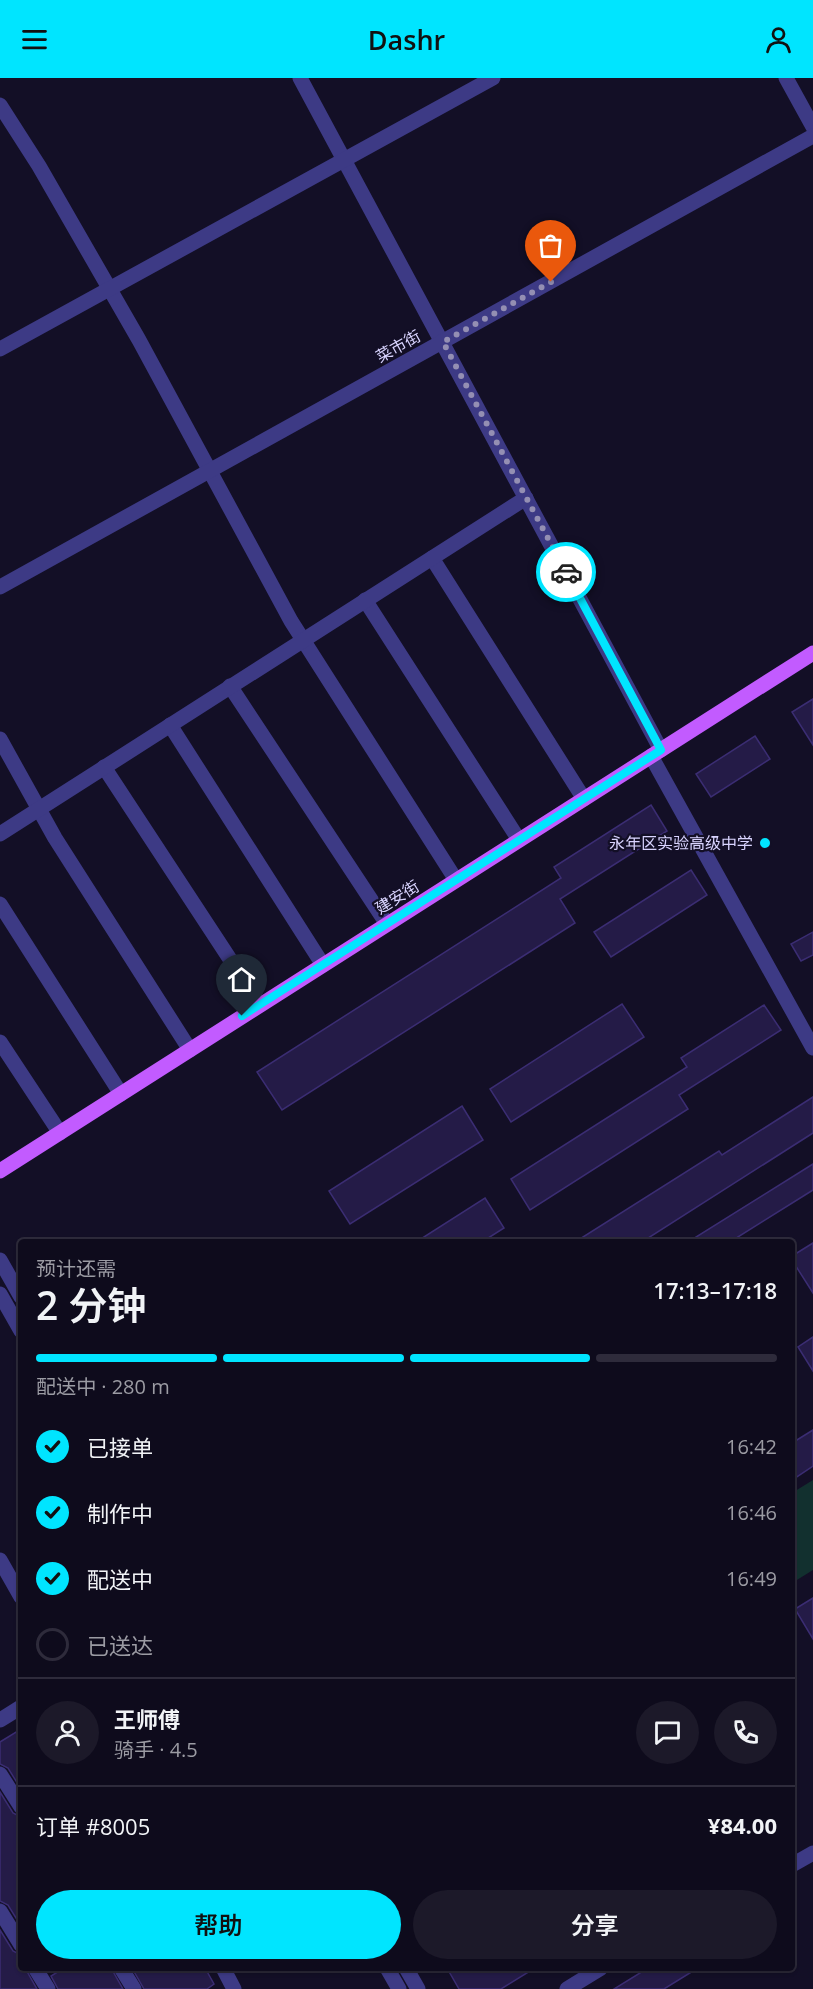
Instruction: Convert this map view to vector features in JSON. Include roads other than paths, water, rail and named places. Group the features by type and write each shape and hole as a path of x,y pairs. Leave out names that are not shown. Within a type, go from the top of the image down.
{"main road":[{"name":"建安街","path":"0,1171 813,653"}],"street":[{"path":"300,78 526,498 656,753 813,1048"},
{"path":"0,349 493,78"},
{"path":"786,78 813,127"},
{"path":"0,105 39,166 110,289 303,640 456,880"},
{"name":"菜市街","path":"0,587 813,136"},
{"path":"0,834 526,498"},
{"path":"432,558 584,799"},
{"path":"365,600 519,840"},
{"path":"230,686 387,924"},
{"path":"170,725 323,965"},
{"path":"0,738 39,809 190,1050"},
{"path":"104,767 260,1005"},
{"path":"0,904 121,1094"},
{"path":"0,1042 60,1133"},
{"path":"0,1260 18,1292"},
{"path":"0,1294 18,1325"},
{"path":"0,1560 18,1592"},
{"path":"0,1720 18,1709"},
{"path":"0,1774 18,1803"},
{"path":"795,1863 813,1853"},
{"path":"0,1911 18,1940"},
{"path":"37,1971 48,1989"},
{"path":"123,1971 134,1989"},
{"path":"225,1971 234,1989"},
{"path":"389,1971 399,1989"},
{"path":"408,1971 418,1989"},
{"path":"567,1989 596,1971"}],"place":[{"name":"永年区实验高级中学","path":"765,843"}]}
